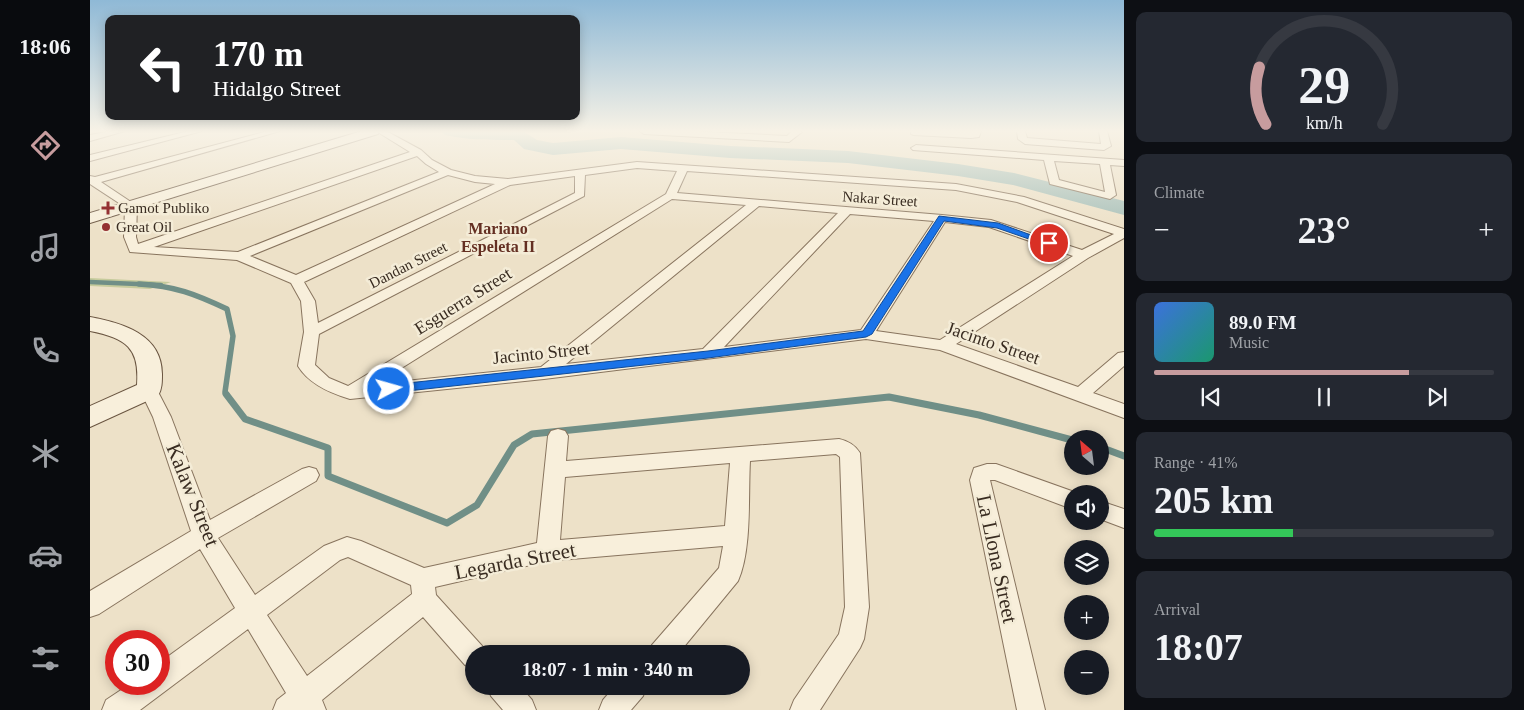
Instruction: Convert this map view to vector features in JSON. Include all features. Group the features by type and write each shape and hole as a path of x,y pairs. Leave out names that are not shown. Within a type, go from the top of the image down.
{"main road":[{"path":"90,218 267,164"},
{"name":"Kalaw Street","path":"90,324 106,326 137,341 149,362 149,390"},
{"path":"90,416 149,390"}],"street":[{"path":"92,180 152,164"},
{"path":"134,249 382,164"},
{"path":"433,164 447,172 475,179 508,182 637,165 986,191 1035,204 1124,233"},
{"path":"1050,164 1054,182 1110,196 1105,164"},
{"path":"670,196 684,167"},
{"path":"239,256 447,172"},
{"name":"Dandan Street","path":"312,332 580,194 580,174"},
{"path":"92,180 131,206 130,237 134,249"},
{"path":"134,249 239,256 296,280 508,182"},
{"name":"Nakar Street","path":"670,196 942,218 998,226 1083,255"},
{"name":"Esguerra Street","path":"350,393 670,196"},
{"path":"544,373 755,204"},
{"path":"708,354 846,211"},
{"path":"866,334 942,218"},
{"path":"944,345 1083,255 1124,233"},
{"name":"Jacinto Street","path":"296,280 308,301 312,332 306,366 323,382 350,393 544,373 866,334 944,345 1124,411"},
{"path":"1080,395 1124,357"},
{"name":"Kalaw Street","path":"149,390 162,417 204,535 253,612 301,705"},
{"path":"548,551 558,436"},
{"path":"555,470 839,446 850,453 857,607 856,622 851,639 804,710"},
{"path":"669,645 730,573 736,535 740,454"},
{"name":"La Llona Street","path":"1031,710 980,480 981,474 996,472 1064,497"},
{"path":"90,606 204,535 309,475"},
{"path":"1109,513 1124,519"},
{"name":"Legarda Street","path":"424,590 548,551 736,535"},
{"path":"170,671 332,553 348,547 353,548 424,590 466,645"},
{"path":"301,705 424,590"},
{"path":"116,710 137,695"},
{"path":"509,695 522,710"},
{"path":"613,710 626,695"}],"green space":[{"path":"90,278 171,282 150,289 90,286"}],"waterway":[{"path":"902,164 958,170 1014,179 1124,208"},
{"path":"90,282 140,284"},
{"path":"140,284 161,285"},
{"path":"140,284 184,292 227,309 233,336 225,392 227,395"},
{"path":"226,394 245,419 328,448 328,476 447,523 477,505 514,445 532,434 889,397 979,415 1064,438"},
{"path":"1109,450 1124,456"}],"place":[{"name":"Gamot Publiko","path":"108,208"},
{"name":"Great Oil","path":"106,227"}],"district":[{"name":"Mariano Espeleta II","path":"498,237"}],"route":[{"path":"389,389 544,373 866,334 942,218 991,224 1049,243"}]}
